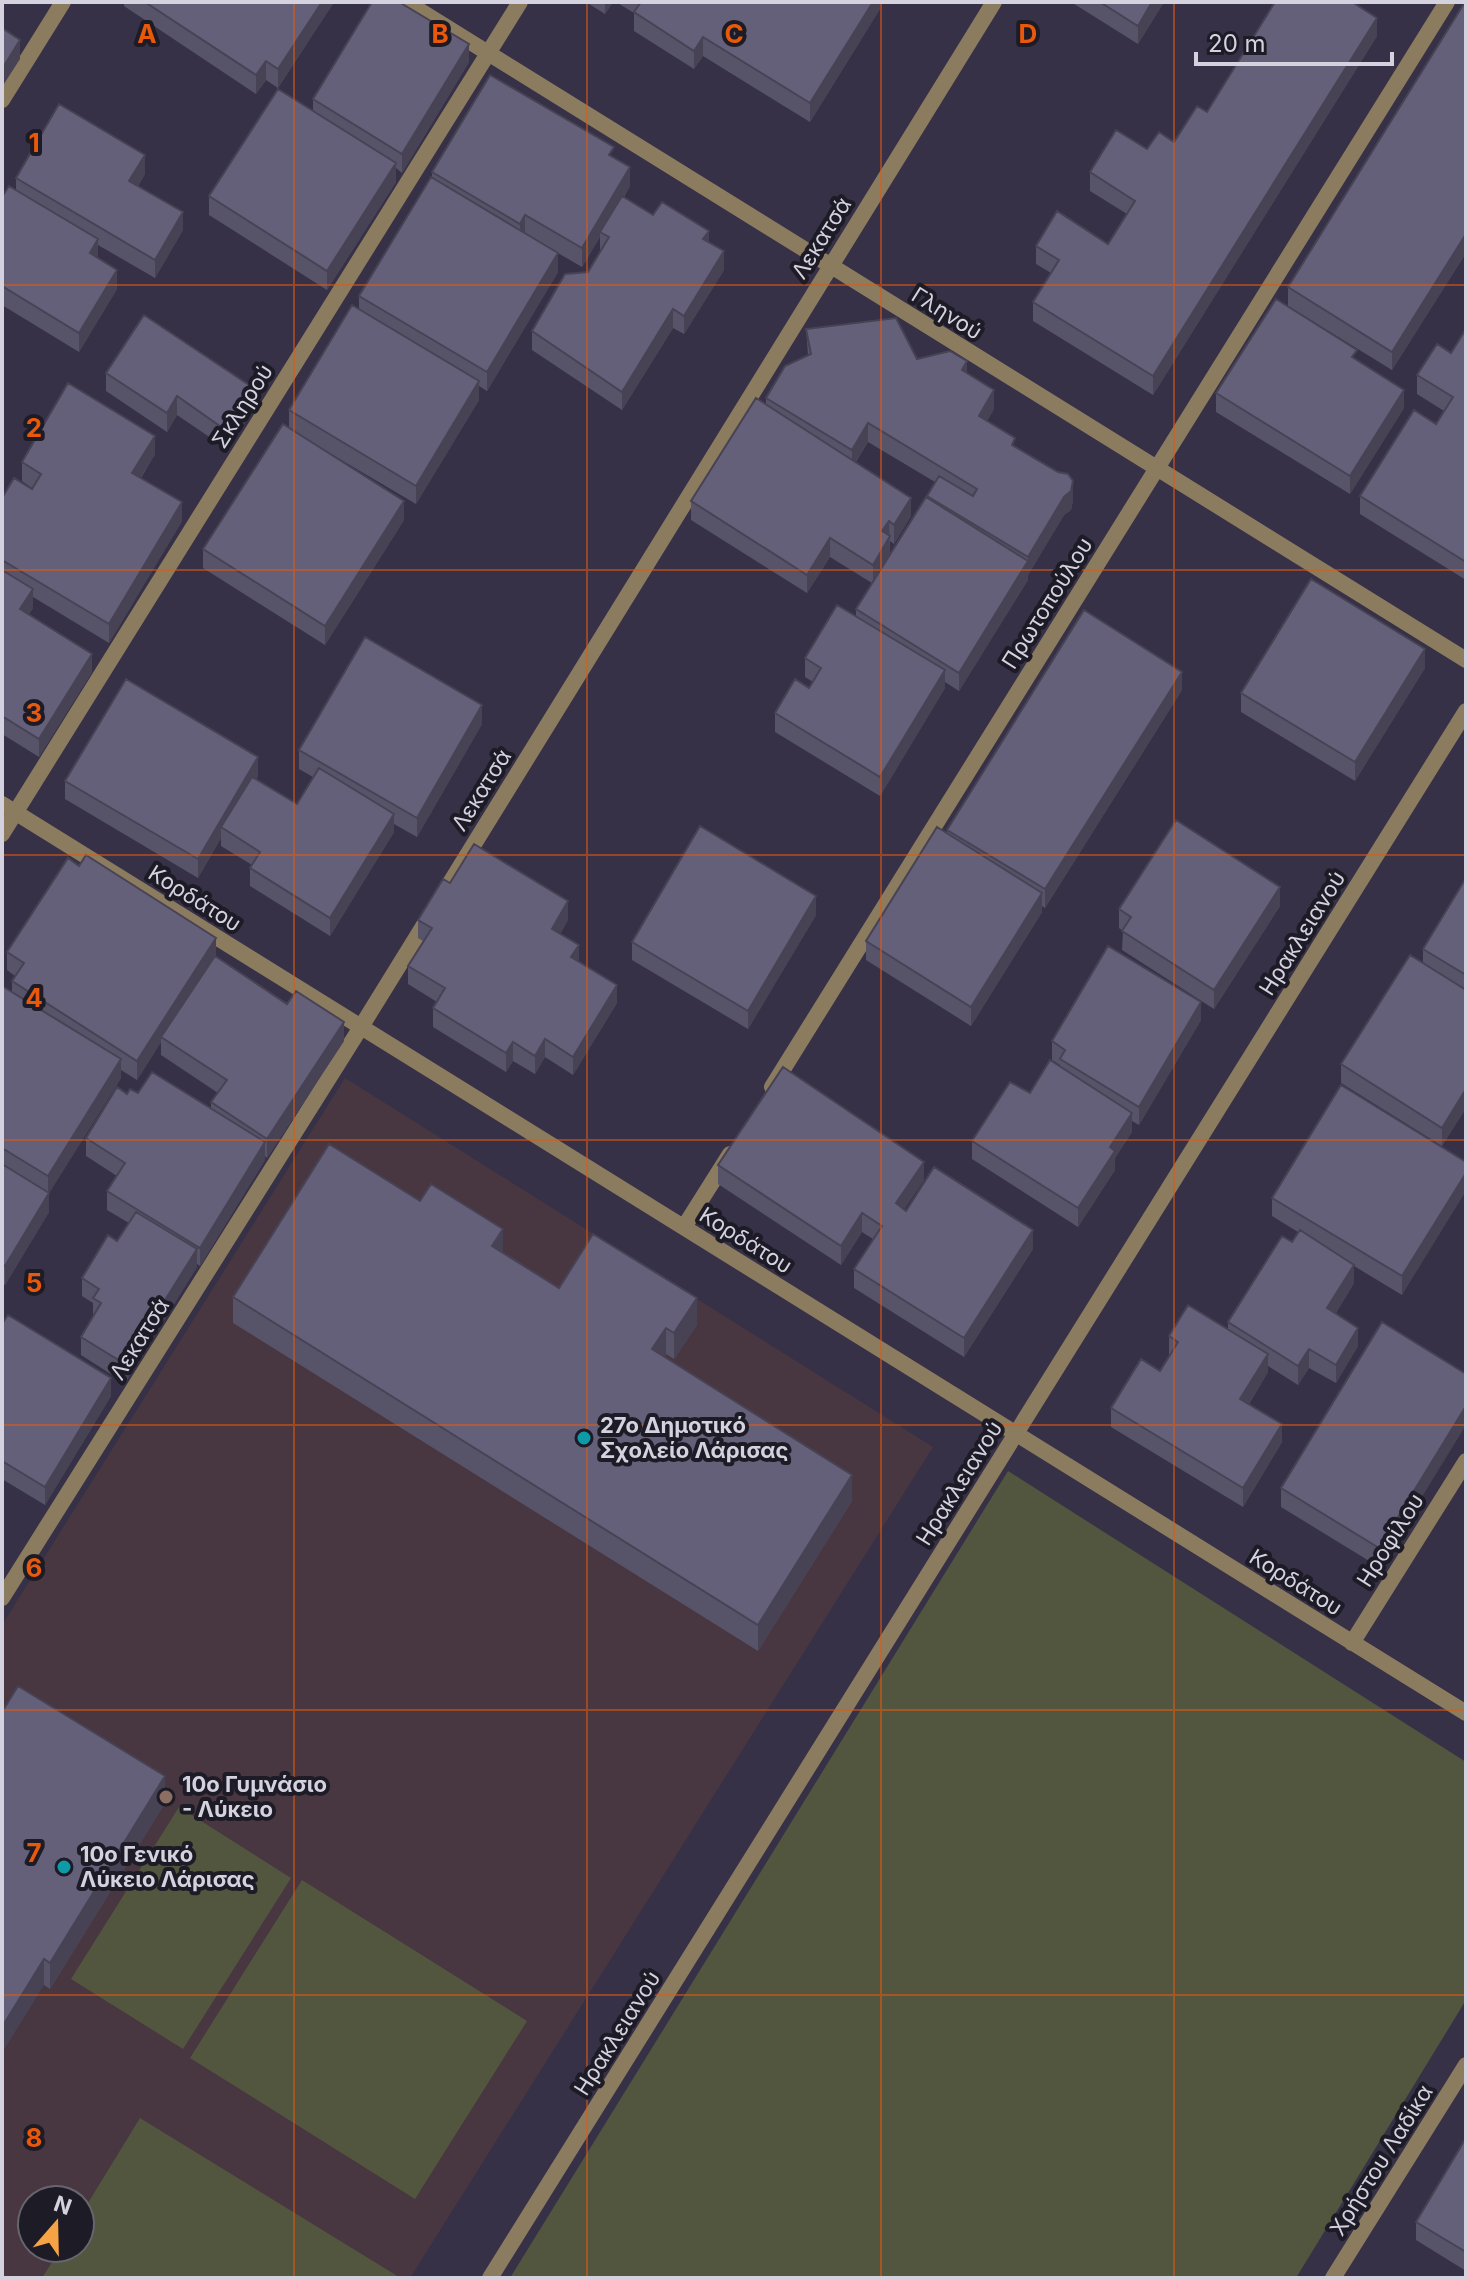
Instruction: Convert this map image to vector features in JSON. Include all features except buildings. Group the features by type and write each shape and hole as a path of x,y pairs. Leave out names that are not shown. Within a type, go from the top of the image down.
{"street":[{"path":"2,100 63,2"},
{"name":"Γληνού","path":"406,2 1466,660"},
{"name":"Σκληρού","path":"2,834 9,808 520,2"},
{"name":"Λεκατσά","path":"2,1598 361,1027 994,2"},
{"name":"Πρωτοπούλου","path":"760,1105 1447,2"},
{"name":"Ηρακλειανού","path":"490,2278 1466,711"},
{"name":"Κορδάτου","path":"9,808 1466,1713"},
{"path":"684,1227 743,1132"},
{"name":"Ηροφίλου","path":"1352,1643 1466,1461"},
{"name":"Χρήστου Λαδίκα","path":"1333,2278 1466,2065"}],"shaded area":[{"path":"345,1078 933,1447 410,2278 2,2278 2,1625"}],"green space":[{"path":"1008,1471 1466,1762 1466,2000 1296,2278 510,2278"},
{"path":"179,1807 291,1878 183,2049 71,1979"},
{"path":"302,1880 527,2021 415,2199 190,2058"},
{"path":"140,2118 399,2278 42,2278 51,2264 96,2264 96,2190"}],"place":[{"name":"27ο Δημοτικό Σχολείο Λάρισας","path":"584,1438"},
{"name":"10ο Γυμνάσιο - Λύκειο","path":"166,1797"},
{"name":"10ο Γενικό Λύκειο Λάρισας","path":"64,1867"}]}
